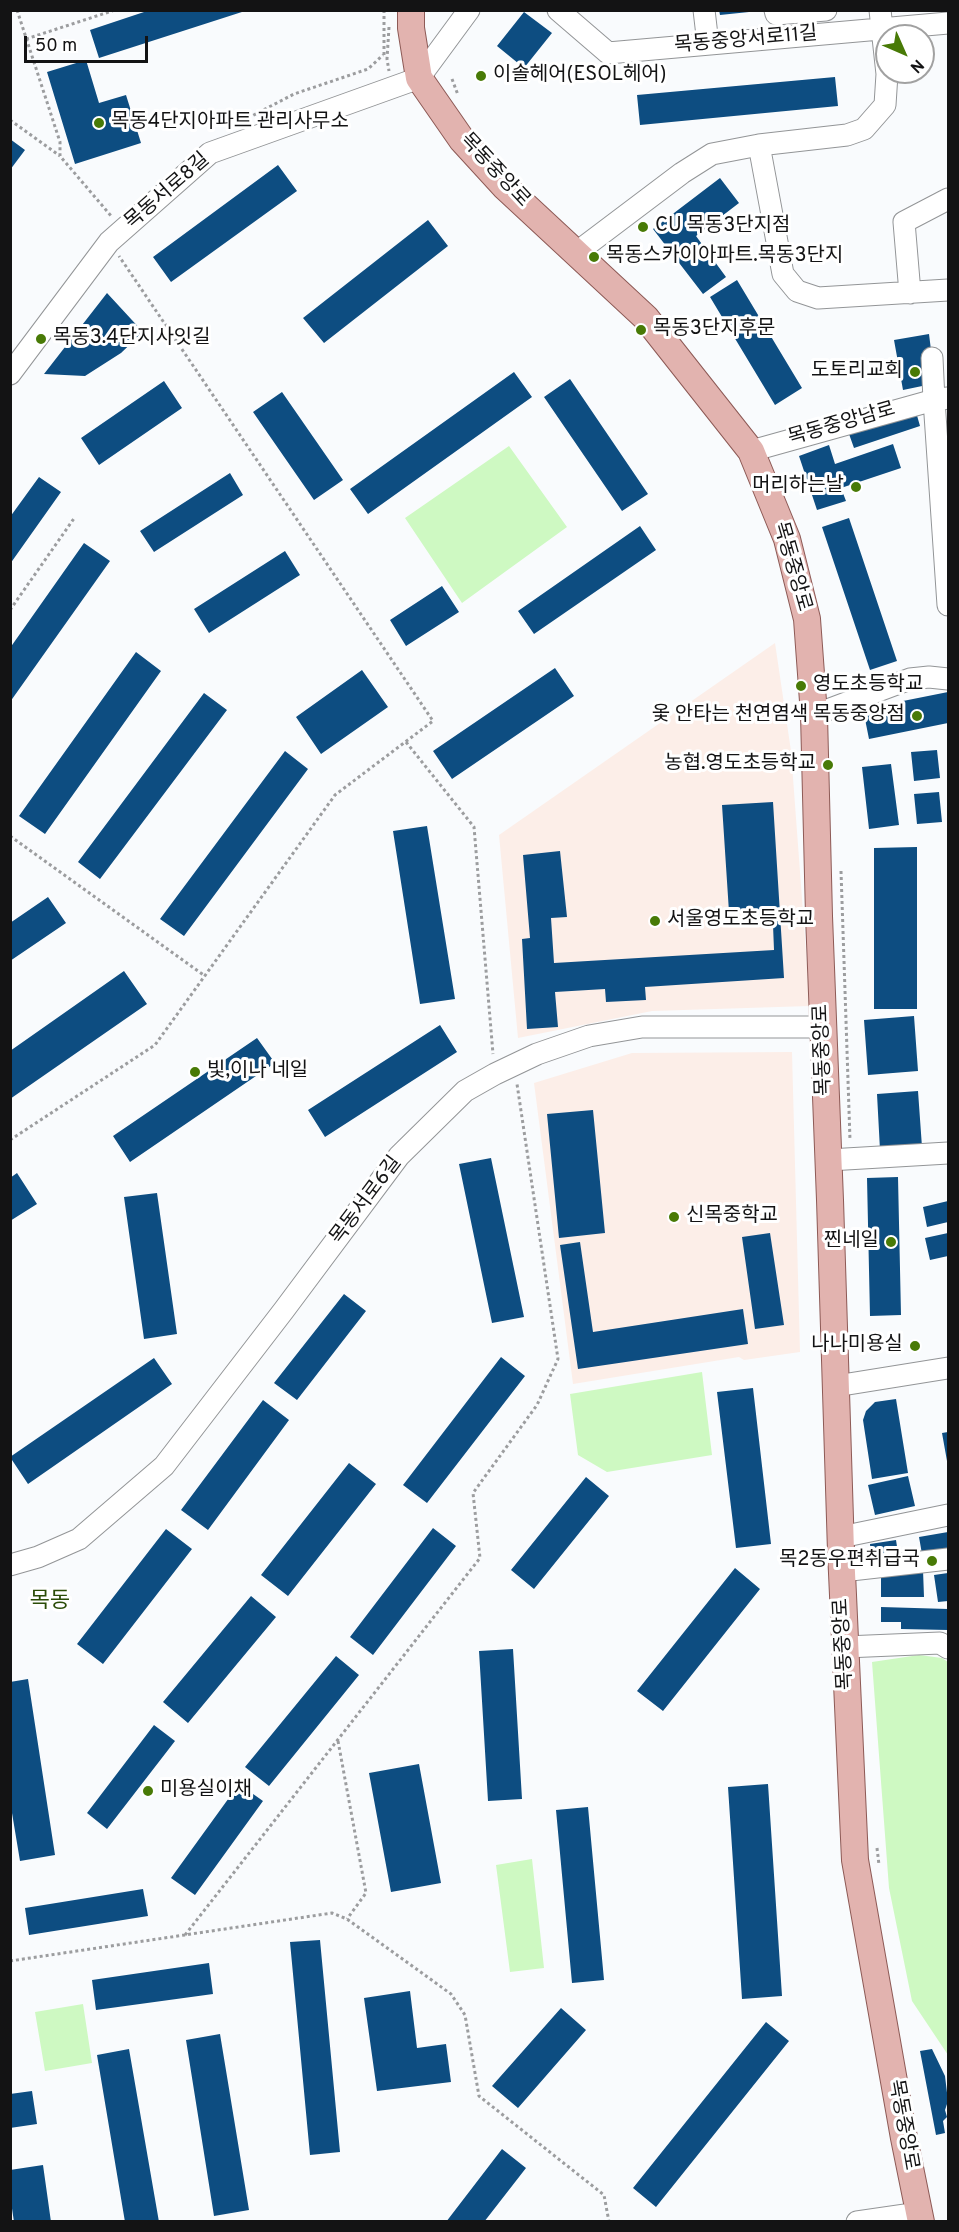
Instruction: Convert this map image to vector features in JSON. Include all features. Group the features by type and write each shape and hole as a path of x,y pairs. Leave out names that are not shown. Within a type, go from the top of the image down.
{"main road":[{"name":"목동중앙로","path":"411,10 411,28 419,78 462,140 505,187 646,318 751,451 787,540 807,618 814,715 824,1027 840,1160 836,1386 855,1860 920,2217"}],"street":[{"path":"419,78 469,10"},
{"name":"목동중앙서로11길","path":"558,10 608,53 708,44 881,20 948,22"},
{"path":"704,10 708,44"},
{"path":"776,10 776,14 826,10"},
{"path":"576,253 682,173 712,154 759,145 847,135 864,129 885,105 887,74 881,20"},
{"name":"목동서로8길","path":"10,374 116,236 210,153 419,78"},
{"path":"759,145 783,274 797,291 818,298 948,290"},
{"path":"910,292 904,222 948,199"},
{"path":"933,358 941,399 948,605"},
{"name":"목동중앙남로","path":"751,451 941,399"},
{"path":"814,715 910,679 929,676 948,679"},
{"name":"목동서로6길","path":"10,1565 38,1557 79,1539 164,1466 399,1156 465,1091 514,1064 589,1036 642,1027 824,1027"},
{"path":"840,1160 948,1153"},
{"path":"836,1386 948,1368"},
{"path":"841,1537 948,1515"},
{"path":"842,1571 948,1559"},
{"path":"845,1647 940,1643 948,1648"},
{"path":"857,2222 920,2217"}],"path":[{"path":"17,10 60,142 60,156"},
{"path":"26,39 115,10"},
{"path":"384,10 383,55 387,59"},
{"path":"389,10 387,59 392,88"},
{"path":"452,79 459,98"},
{"path":"10,120 60,156 116,236 434,722 335,795 155,1045 10,1140"},
{"path":"10,610 75,517"},
{"path":"406,742 474,827 495,1074"},
{"path":"10,836 205,976"},
{"path":"840,860 840,1160"},
{"path":"185,1935 480,1558 473,1493 537,1405 558,1359 514,1064"},
{"path":"338,1741 366,1893 347,1919"},
{"path":"877,1847 879,1870"},
{"path":"10,1961 332,1913 347,1919 451,1994 465,2015 479,2096 604,2195 609,2222"}],"shaded area":[{"name":"서울영도초등학교","path":"775,643 791,751 810,1006 652,1011 518,1038 499,835"},
{"name":"신목중학교","path":"792,1052 800,1352 744,1360 739,1357 573,1384 534,1083 632,1053"}],"green space":[{"path":"509,446 567,527 462,603 405,518"},
{"path":"702,1372 712,1455 607,1472 578,1455 570,1394"},
{"path":"919,1655 942,1658 948,1662 948,2055 912,2001 889,1888 872,1662"},
{"path":"532,1859 544,1968 510,1972 496,1865"},
{"path":"83,2004 92,2063 45,2071 35,2012"}],"building":[{"path":"150,10 245,11 99,58 90,30"},
{"path":"719,10 749,10 749,12 720,15"},
{"path":"524,12 552,33 524,68 497,46"},
{"name":"목동4단지아파트 관리사무소","path":"86,60 99,103 126,95 141,143 75,164 47,72"},
{"path":"835,77 838,106 640,125 637,95"},
{"path":"10,139 25,150 10,170"},
{"path":"278,165 297,191 171,282 153,257"},
{"path":"720,178 739,203 696,236 726,277 703,294 653,229"},
{"path":"428,220 448,246 324,343 303,318"},
{"path":"737,280 802,388 775,405 710,297"},
{"path":"107,293 143,332 121,353 85,376 44,374"},
{"name":"도토리교회","path":"929,334 932,358 927,385 903,390 894,340"},
{"path":"514,372 532,397 368,514 350,489"},
{"path":"570,379 648,494 622,511 544,397"},
{"path":"164,381 182,408 99,465 81,438"},
{"path":"282,392 343,480 314,500 253,412"},
{"path":"916,412 920,426 854,448 849,434"},
{"path":"893,444 901,468 841,488 846,501 817,510 799,456 829,445 835,464"},
{"path":"230,473 243,495 154,552 140,531"},
{"path":"39,477 61,492 10,564 10,517"},
{"path":"849,518 897,661 870,670 822,527"},
{"path":"640,526 656,550 534,634 518,611"},
{"path":"84,543 110,561 10,702 10,648"},
{"path":"285,551 300,575 209,633 194,609"},
{"path":"442,586 459,612 406,646 390,620"},
{"path":"136,652 161,671 45,834 19,816"},
{"path":"555,668 574,696 452,779 433,751"},
{"path":"362,670 388,707 321,754 296,717"},
{"path":"948,692 948,723 869,739 863,709"},
{"path":"204,693 227,710 100,879 78,862"},
{"path":"937,750 940,778 914,781 911,752"},
{"path":"285,751 308,769 184,936 160,919"},
{"path":"891,764 899,825 869,829 862,767"},
{"path":"939,792 942,822 917,824 914,794"},
{"path":"773,802 784,978 645,987 646,1000 606,1002 605,989 555,992 558,1027 527,1029 522,939 530,938 523,855 560,851 567,917 551,918 554,963 774,950 773,925 748,925 747,911 729,912 722,805"},
{"path":"427,826 455,999 420,1004 393,831"},
{"path":"917,847 917,1009 874,1009 874,848"},
{"path":"48,897 66,923 10,961 10,923"},
{"path":"124,971 147,1004 10,1099 10,1051"},
{"path":"914,1016 918,1071 868,1075 864,1020"},
{"path":"440,1025 457,1052 325,1137 308,1110"},
{"path":"257,1038 275,1063 130,1162 113,1136"},
{"path":"918,1091 922,1147 880,1150 877,1094"},
{"path":"593,1110 605,1233 559,1238 547,1114"},
{"path":"491,1158 524,1317 492,1323 459,1164"},
{"path":"17,1173 37,1204 10,1221 10,1178"},
{"path":"898,1177 901,1315 870,1316 867,1178"},
{"path":"157,1193 177,1334 144,1339 124,1197"},
{"path":"948,1201 948,1222 927,1227 923,1207"},
{"path":"770,1233 784,1325 755,1329 742,1237"},
{"path":"948,1233 948,1256 930,1260 925,1238"},
{"path":"580,1242 593,1332 743,1309 748,1344 578,1369 560,1245"},
{"path":"344,1294 366,1311 297,1400 274,1383"},
{"path":"501,1357 525,1376 427,1503 403,1485"},
{"path":"154,1358 172,1384 28,1484 10,1457"},
{"path":"753,1388 771,1544 736,1548 717,1392"},
{"path":"896,1399 908,1473 872,1479 863,1420 866,1411 875,1402"},
{"path":"263,1400 289,1420 208,1530 181,1510"},
{"path":"948,1432 948,1461 947,1461 942,1433"},
{"path":"349,1463 376,1484 288,1596 261,1575"},
{"path":"908,1476 915,1506 875,1515 868,1485"},
{"path":"586,1477 609,1496 534,1589 511,1570"},
{"path":"433,1528 456,1546 373,1655 350,1637"},
{"path":"166,1529 192,1549 103,1664 77,1644"},
{"path":"948,1532 948,1549 922,1554 919,1537"},
{"path":"896,1540 898,1553 871,1556 870,1544"},
{"path":"735,1568 760,1589 663,1711 637,1691"},
{"path":"889,1570 923,1570 924,1597 881,1597 881,1578"},
{"path":"948,1573 948,1601 938,1602 934,1575"},
{"path":"251,1596 276,1617 188,1723 163,1702"},
{"path":"881,1607 948,1609 948,1630 901,1629 901,1622 881,1622"},
{"path":"513,1649 522,1799 488,1801 479,1651"},
{"path":"336,1656 359,1675 269,1786 245,1767"},
{"path":"28,1679 55,1855 20,1861 10,1801 10,1682"},
{"path":"154,1725 175,1741 107,1829 87,1813"},
{"path":"419,1764 441,1883 391,1892 369,1773"},
{"path":"239,1784 263,1801 195,1895 171,1878"},
{"path":"768,1784 782,1996 742,1999 728,1787"},
{"path":"588,1807 604,1980 572,1983 556,1810"},
{"path":"143,1889 148,1916 29,1935 25,1908"},
{"path":"320,1940 340,2152 310,2155 290,1942"},
{"path":"209,1963 213,1994 96,2010 92,1980"},
{"path":"410,1991 417,2048 446,2044 451,2082 377,2091 364,1998"},
{"path":"561,2008 586,2030 518,2108 492,2086"},
{"path":"766,2022 789,2041 656,2207 633,2188"},
{"path":"220,2034 249,2210 214,2216 186,2040"},
{"path":"129,2049 159,2222 125,2222 97,2055"},
{"path":"932,2049 945,2076 948,2101 945,2110 947,2117 943,2121 945,2133 936,2135 920,2051"},
{"path":"32,2091 37,2124 10,2128 10,2094"},
{"path":"502,2149 526,2168 484,2222 446,2222"},
{"path":"43,2165 51,2222 14,2222 10,2195 10,2170"}],"place":[{"name":"이솔헤어(ESOL헤어)","path":"481,76"},
{"name":"목동4단지아파트 관리사무소","path":"99,123"},
{"name":"CU 목동3단지점","path":"643,227"},
{"name":"목동스카이아파트.목동3단지","path":"594,257"},
{"name":"목동3단지후문","path":"641,330"},
{"name":"목동3.4단지사잇길","path":"41,339"},
{"name":"도토리교회","path":"915,372"},
{"name":"머리하는날","path":"856,487"},
{"name":"영도초등학교","path":"801,686"},
{"name":"옻 안타는 천연염색 목동중앙점","path":"917,716"},
{"name":"농협.영도초등학교","path":"828,765"},
{"name":"서울영도초등학교","path":"655,921"},
{"name":"빛,이나 네일","path":"195,1072"},
{"name":"신목중학교","path":"674,1217"},
{"name":"찐네일","path":"891,1242"},
{"name":"나나미용실","path":"915,1346"},
{"name":"목2동우편취급국","path":"932,1561"},
{"name":"미용실이채","path":"148,1791"}],"district":[{"name":"목동","path":"50,1603"}]}
